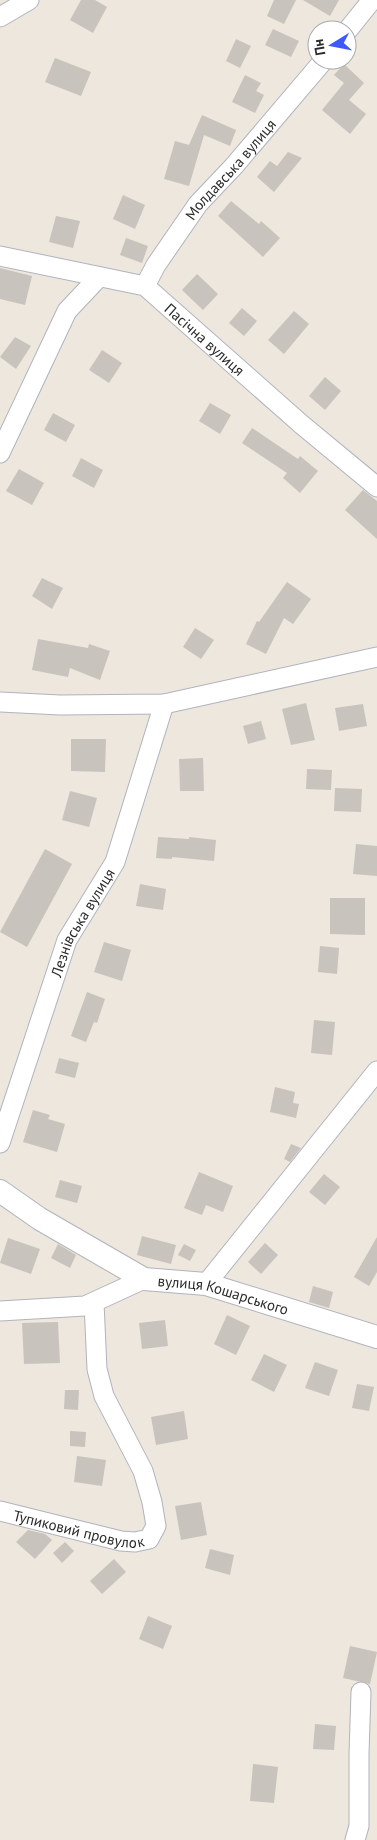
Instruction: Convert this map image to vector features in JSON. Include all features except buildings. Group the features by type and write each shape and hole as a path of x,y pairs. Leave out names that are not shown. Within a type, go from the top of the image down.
{"street":[{"path":"0,17 29,0"},
{"path":"356,20 372,0"},
{"name":"Молдавська вулиця","path":"145,286 156,265 198,204 234,166 316,70"},
{"path":"0,256 145,286"},
{"path":"0,453 67,311 99,277"},
{"name":"Пасічна вулиця","path":"145,286 301,424 377,487"},
{"path":"0,702 60,705 164,704 377,657"},
{"name":"Лезнівська вулиця","path":"0,1143 67,940 115,862 164,704"},
{"path":"206,1284 377,1071"},
{"name":"вулиця Кошарського","path":"0,1190 40,1219 144,1278 206,1284 377,1337"},
{"path":"0,1312 85,1306 144,1278"},
{"name":"Тупиковий провулок","path":"0,1511 121,1541 135,1542 149,1539 156,1526 152,1502 142,1471 104,1396 97,1369 94,1303"},
{"path":"355,1840 359,1826 361,1692"}]}
